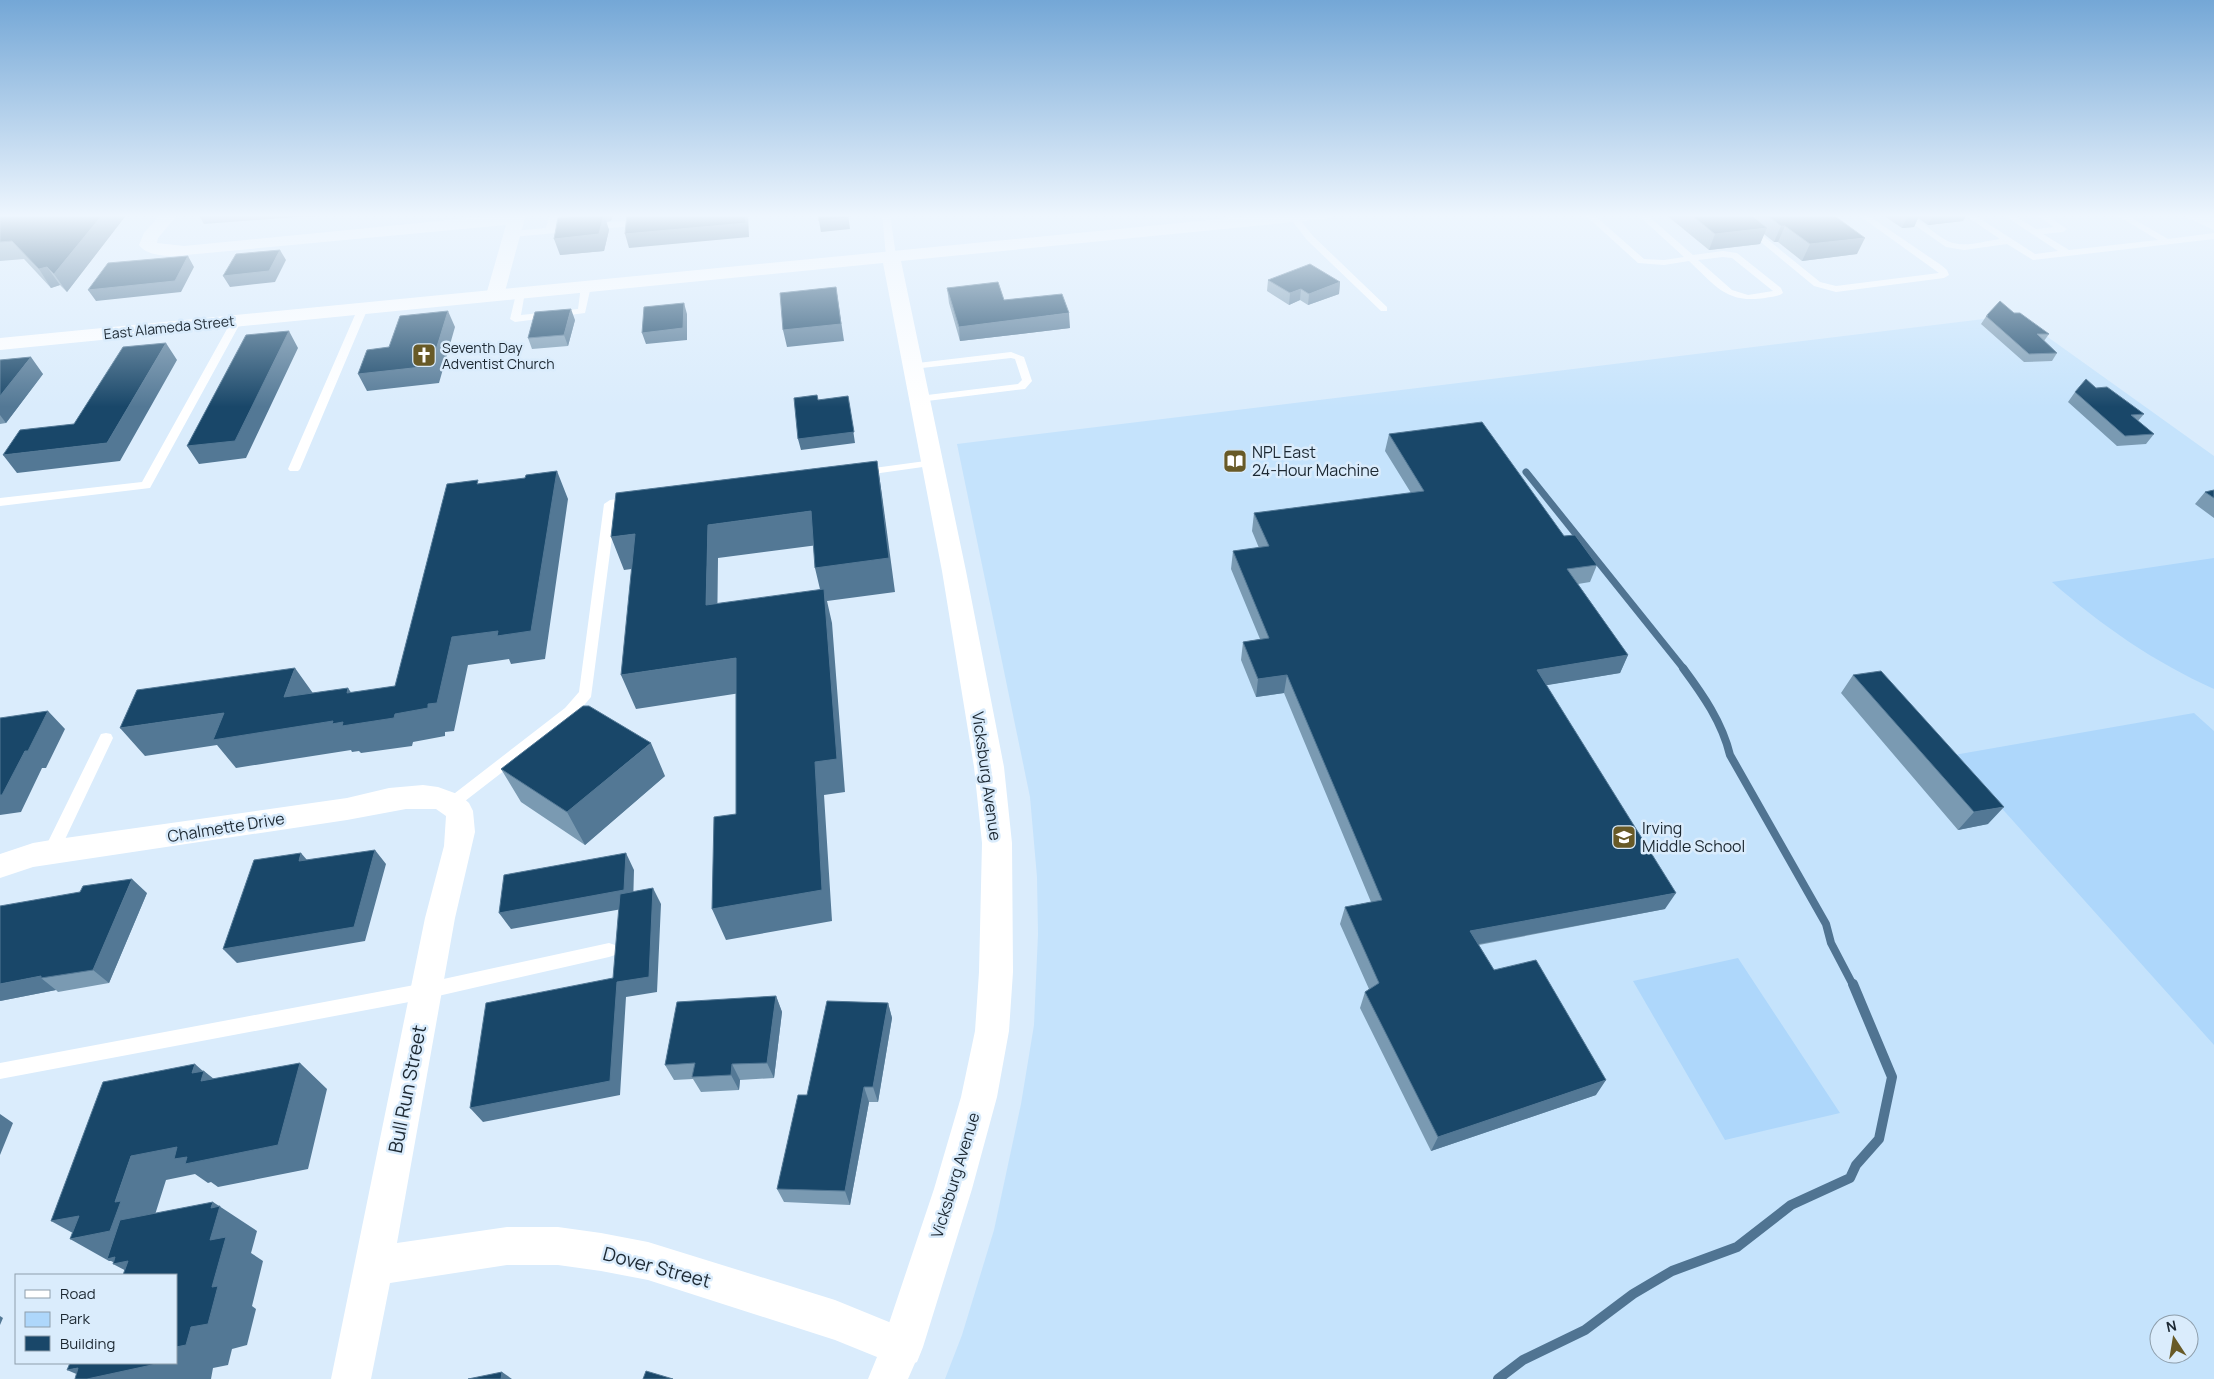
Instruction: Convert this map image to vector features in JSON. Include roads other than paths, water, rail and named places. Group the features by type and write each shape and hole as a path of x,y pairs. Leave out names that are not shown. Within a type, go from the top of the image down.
{"street":[{"path":"495,295 500,278"},
{"name":"East Alameda Street","path":"0,344 664,278"},
{"name":"Vicksburg Avenue","path":"895,278 933,463 989,767 997,843 996,965 992,1031 978,1097 953,1189 895,1363"},
{"name":"Chalmette Drive","path":"0,866 34,855 51,852 338,811 398,798 424,797 442,800 451,804"},
{"name":"Bull Run Street","path":"351,1379 425,991 443,904 461,838 462,820 459,810 451,804"},
{"name":"Dover Street","path":"373,1266 507,1246 558,1246 601,1252 648,1261 835,1320 895,1363"}],"lane":[{"path":"1351,278 1384,310"},
{"path":"1714,278 1736,296 1747,298 1778,293 1778,290 1763,278"},
{"path":"1813,278 1823,286 1836,289 1918,278"},
{"path":"520,292 515,318 582,311 586,286"},
{"path":"294,469 363,308"},
{"path":"0,502 146,485 237,320"},
{"path":"913,366 1012,355 1019,357 1027,381 1021,387 919,399"},
{"path":"845,474 933,463"},
{"path":"451,804 570,712 586,693 610,504 649,499"},
{"path":"51,852 106,738"},
{"path":"0,1071 425,991 609,950"}],"waterway":[{"path":"1526,472 1684,669"},
{"path":"1683,668 1717,720 1730,755 1826,924 1831,943 1853,985"},
{"path":"1498,1379 1523,1360 1585,1330 1633,1294 1672,1271 1737,1247 1791,1205 1850,1178 1856,1165 1879,1139 1892,1077 1853,984"}],"place":[{"name":"Seventh Day Adventist Church","path":"424,355"},
{"name":"NPL East 24-Hour Machine","path":"1235,461"},
{"name":"Irving Middle School","path":"1624,837"}]}
